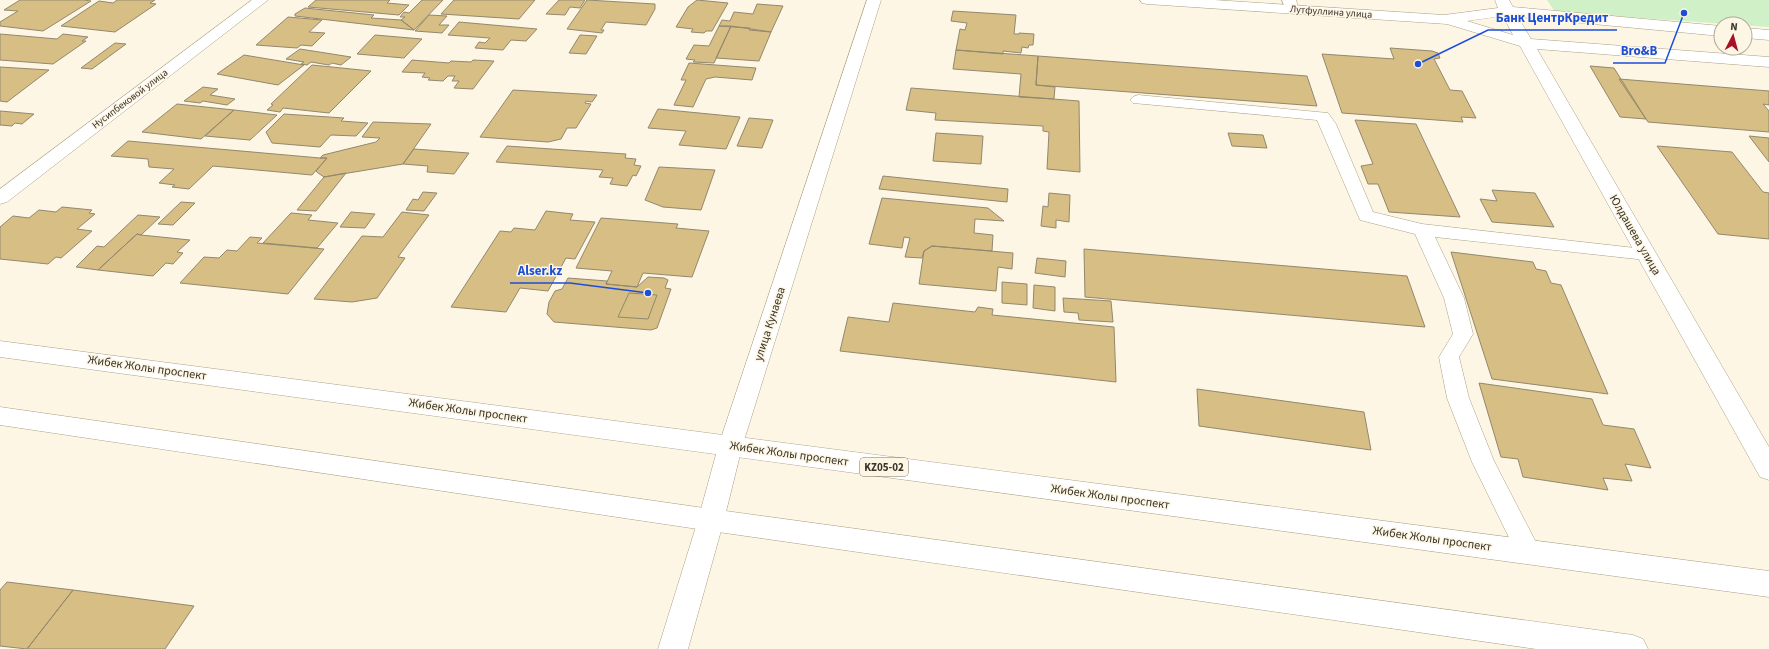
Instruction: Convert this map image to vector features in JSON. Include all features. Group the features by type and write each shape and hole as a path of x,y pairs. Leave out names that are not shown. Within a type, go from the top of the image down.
{"main road":[{"name":"Нусипбековой улица","path":"0,198 261,0"},
{"name":"улица Кунаева","path":"673,649 711,520 730,447 874,0"},
{"name":"Лутфуллина улица","path":"1147,0 1290,5 1444,20 1526,43 1769,62"},
{"name":"Лутфуллина улица","path":"1444,20 1505,6 1713,30"},
{"name":"Юлдашева улица","path":"1505,6 1769,470"},
{"path":"1753,34 1769,35"},
{"name":"Жибек Жолы проспект","path":"0,349 1769,584"},
{"path":"0,416 711,520 1633,649"}],"lane":[{"path":"1138,100 1322,116 1328,124 1366,216 1422,230 1646,254"},
{"path":"1422,230 1454,298 1463,334 1449,357 1458,398 1483,462 1529,552"}],"green space":[{"path":"1547,0 1769,0 1769,27 1753,26 1753,16 1713,16 1713,23 1555,12"}],"building":[{"path":"20,0 91,1 43,31 0,26 0,22 18,11 4,10"},
{"path":"117,0 155,0 150,3 156,4 115,32 61,26 99,1 113,3"},
{"path":"316,0 390,0 387,3 409,5 399,15 308,7"},
{"path":"422,0 443,0 414,30 401,20 405,17 400,17 404,12 409,13"},
{"path":"454,0 535,0 519,19 441,14"},
{"path":"559,0 585,0 580,8 570,7 565,15 546,14"},
{"path":"587,0 655,4 655,9 646,25 606,22 601,30 604,30 602,33 567,29"},
{"path":"697,0 728,3 712,31 706,31 704,33 691,32 693,29 676,27 688,7"},
{"path":"757,4 783,6 771,32 749,30 750,28 719,26 722,20 730,21 734,12 753,14"},
{"path":"305,8 374,15 371,18 401,20 414,30 295,16 295,14"},
{"path":"953,11 1016,15 1014,34 1034,34 1033,45 1029,45 1028,48 1022,47 1021,53 1003,51 1003,54 956,50 960,29 965,30 967,23 951,21"},
{"path":"429,15 447,16 439,25 449,25 442,33 415,31"},
{"path":"288,17 322,20 309,32 325,33 312,46 301,45 297,48 256,45"},
{"path":"459,22 537,29 526,41 511,40 503,50 475,48 479,42 485,43 490,38 448,35"},
{"path":"719,26 731,26 714,63 693,62 695,60 686,59 694,45 709,46"},
{"path":"731,26 771,32 759,61 716,58"},
{"path":"0,34 57,39 63,34 88,37 82,41 86,41 53,64 0,60"},
{"path":"375,35 422,39 404,58 357,54"},
{"path":"580,35 597,36 586,54 569,53"},
{"path":"115,43 126,44 92,69 81,68"},
{"path":"1390,48 1432,51 1438,53 1440,58 1434,59 1450,90 1462,91 1476,118 1461,117 1463,122 1342,113 1322,54 1394,59"},
{"path":"300,49 351,57 341,65 311,62 307,65 301,64 304,62 286,59"},
{"path":"956,50 1038,56 1036,85 1055,87 1054,99 1019,97 1021,74 953,69"},
{"path":"244,55 304,65 278,85 217,74"},
{"path":"1038,56 1307,76 1317,106 1036,85"},
{"path":"412,60 449,63 451,61 471,62 473,60 494,61 473,89 454,88 459,81 452,81 455,76 448,76 443,81 428,80 430,78 422,77 425,73 402,72"},
{"path":"689,63 756,68 752,80 715,77 706,79 693,107 674,105 686,80 681,80"},
{"path":"312,65 371,71 329,113 283,108 280,112 267,110 273,105 271,104"},
{"path":"1590,66 1614,68 1646,119 1620,117"},
{"path":"0,67 49,70 7,102 0,101"},
{"path":"1619,79 1769,91 1769,105 1763,104 1769,111 1769,132 1648,122"},
{"path":"203,87 218,89 210,95 235,99 227,105 203,101 200,103 184,101"},
{"path":"911,88 1079,101 1080,172 1047,169 1049,132 1043,131 1043,126 935,120 936,113 906,110"},
{"path":"513,90 597,95 592,102 586,101 585,103 591,104 576,128 567,128 561,139 548,142 480,137"},
{"path":"177,104 234,110 201,139 142,132"},
{"path":"658,109 740,117 726,149 679,145 686,131 648,128"},
{"path":"234,110 277,115 250,140 205,136"},
{"path":"0,111 34,114 22,124 15,123 12,126 0,125"},
{"path":"284,114 344,118 341,121 368,123 356,136 331,135 320,147 272,143 266,132"},
{"path":"749,118 773,120 762,148 737,146"},
{"path":"1355,120 1416,124 1460,217 1389,212 1378,184 1368,184 1361,166 1373,164"},
{"path":"373,122 431,124 403,164 324,177 316,171 327,158 320,158 323,155 376,142 380,138 362,137"},
{"path":"936,133 983,136 981,164 933,161"},
{"path":"1228,133 1263,135 1267,148 1232,146"},
{"path":"1749,136 1769,138 1769,162"},
{"path":"128,141 327,158 312,175 213,166 189,189 172,187 175,185 159,183 174,169 149,167 148,159 111,156"},
{"path":"507,146 626,154 625,158 636,159 634,165 641,166 636,176 633,175 627,186 610,184 613,178 599,177 603,170 496,162"},
{"path":"1657,146 1732,152 1763,192 1769,193 1769,239 1718,234"},
{"path":"414,149 469,153 454,174 427,172 428,166 403,164"},
{"path":"659,167 715,170 701,210 663,207 645,200"},
{"path":"346,173 316,211 297,210 324,177"},
{"path":"883,176 1008,189 1007,202 879,189"},
{"path":"1492,190 1535,193 1554,227 1492,222 1480,199 1497,201"},
{"path":"423,192 437,193 424,211 406,210 413,199 418,200"},
{"path":"1049,193 1070,195 1069,222 1056,220 1056,228 1041,226 1043,206 1048,207"},
{"path":"882,198 988,208 1004,221 975,219 974,233 993,235 992,251 932,246 924,251 922,258 905,257 910,238 904,237 902,248 869,244"},
{"path":"181,202 195,203 173,225 158,224"},
{"path":"62,207 92,210 89,213 95,214 77,229 92,231 61,258 56,257 48,264 0,259 0,227 13,216 29,218 39,210 56,212"},
{"path":"546,211 573,214 570,220 595,222 575,259 566,258 548,291 520,288 506,312 451,307 500,231 511,232 514,228 535,230"},
{"path":"351,212 375,214 365,228 340,227"},
{"path":"402,212 429,215 398,257 405,258 377,298 352,302 314,299 362,236 383,237"},
{"path":"291,213 312,215 308,220 338,223 317,248 263,243"},
{"path":"138,215 160,217 141,235 137,234 98,270 76,267 97,246 104,247"},
{"path":"601,218 678,224 676,228 709,231 692,277 643,273 637,287 606,284 612,271 576,268"},
{"path":"137,234 190,240 177,252 183,253 173,264 166,263 153,276 98,270"},
{"path":"250,237 262,238 257,243 324,249 288,294 180,283 204,257 219,258 227,250 237,251"},
{"path":"932,246 1013,253 1012,269 998,267 996,291 919,284 924,251"},
{"path":"1084,249 1407,276 1425,327 1085,297"},
{"path":"1451,252 1533,262 1536,269 1546,271 1551,283 1561,285 1608,394 1492,379"},
{"path":"1037,258 1066,261 1065,277 1035,273"},
{"path":"648,277 664,278 668,280 665,288 671,289 657,328 651,330 554,322 547,314 549,302 555,291 562,289 568,278 607,281 606,284 637,287"},
{"path":"1002,282 1027,284 1027,305 1002,303"},
{"path":"1034,285 1055,287 1055,311 1033,308"},
{"path":"629,293 657,295 648,319 618,317"},
{"path":"1063,298 1111,301 1113,322 1079,320 1078,313 1064,312"},
{"path":"893,303 975,312 978,307 993,309 992,315 1114,327 1116,382 840,351 848,317 889,322"},
{"path":"1479,383 1592,399 1603,425 1634,429 1651,468 1625,464 1632,481 1603,478 1608,490 1523,477 1518,459 1501,457"},
{"path":"1197,389 1364,412 1371,450 1199,426"},
{"path":"7,582 73,590 27,649 0,646 0,590"},
{"path":"73,590 194,606 165,649 27,649"}],"place":[{"name":"Bro&B","path":"1684,13"},
{"name":"Банк ЦентрКредит","path":"1418,64"},
{"name":"Alser.kz","path":"648,293"}]}
